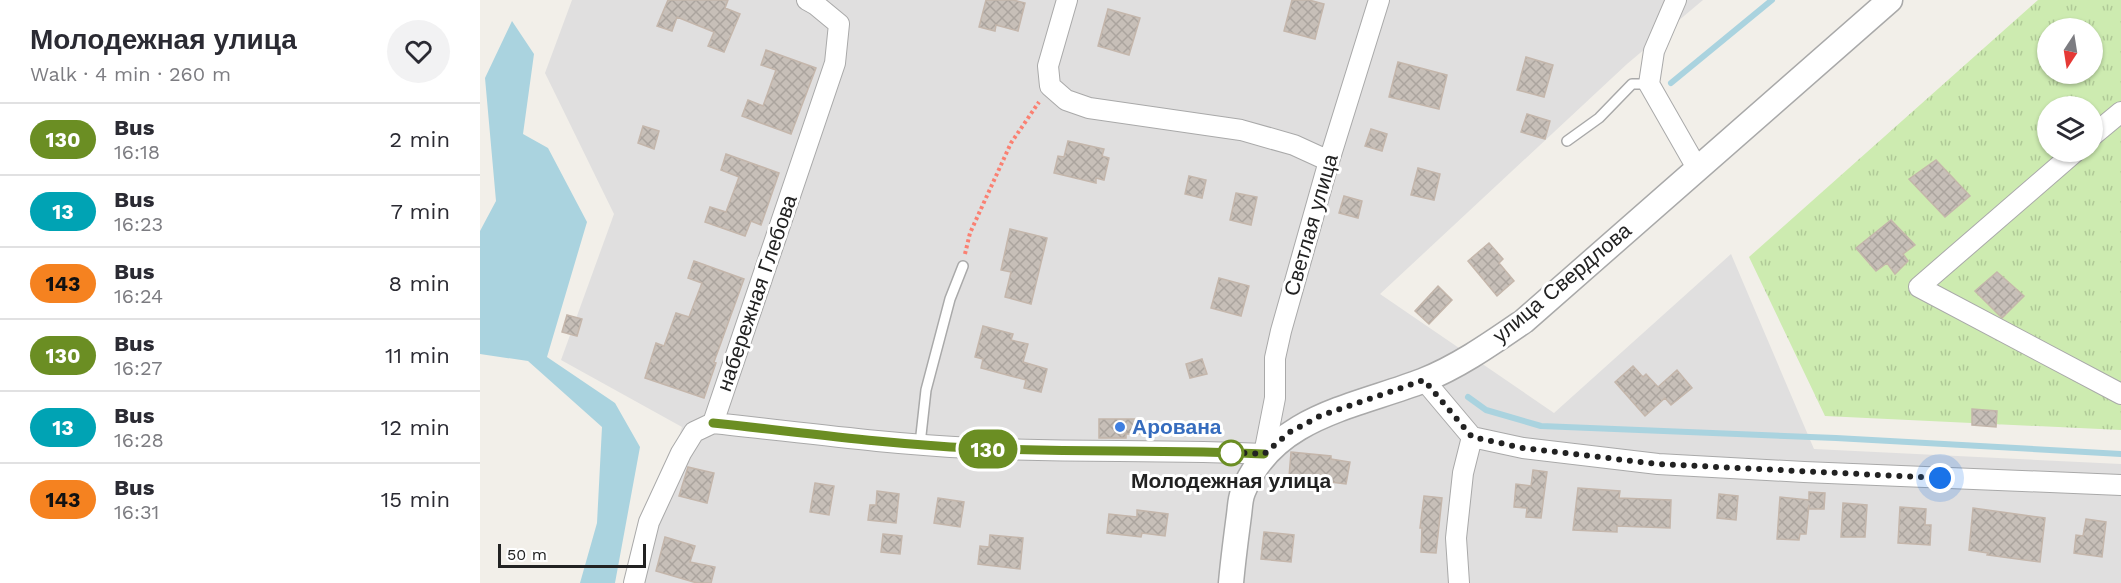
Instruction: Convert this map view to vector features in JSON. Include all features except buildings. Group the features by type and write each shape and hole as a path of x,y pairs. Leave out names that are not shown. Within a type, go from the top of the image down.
{"street":[{"name":"набережная Глебова","path":"713,423 835,63 839,24 807,0"},
{"path":"1067,0 1048,66 1050,86 1066,100 1089,108 1241,130 1294,145 1329,161"},
{"name":"Светлая улица","path":"1264,454 1275,398 1275,358 1329,161 1379,0"},
{"path":"1676,0 1653,51 1648,84 1696,168"},
{"name":"улица Свердлова","path":"1231,583 1242,493 1264,454 1290,432 1320,416 1424,380 1480,350 1524,321 1890,0"},
{"path":"2103,127 2121,112"},
{"path":"2063,162 1919,287 2121,394"},
{"path":"1424,380 1472,437 1523,448 1658,464 2121,485"},
{"path":"634,583 649,522 681,453 694,432 713,423 972,448 1264,454"},
{"path":"1459,583 1456,538 1463,473 1472,437"}],"lane":[{"path":"1567,141 1599,118 1632,84 1648,84"},
{"path":"921,444 926,390 950,299 963,266"}],"path":[{"path":"963,266 970,233 1011,143 1050,86"}],"shaded area":[{"path":"572,0 1703,0 1627,64 1380,294 1554,413 1731,254 1814,449 2121,464 2121,583 633,583 682,427 561,360 614,214 545,73"}],"green space":[{"path":"2038,0 2121,0 2121,430 1825,416 1749,257"}],"water":[{"path":"512,21 534,54 523,134 548,148 587,222 547,357 615,403 640,447 615,583 580,583 597,523 602,427 528,361 480,354 480,231 496,201 485,78"}],"waterway":[{"path":"1671,83 1772,0"},
{"path":"1468,397 1486,410 1541,426 1836,438 2121,454"}],"bus line":[{"name":"130","path":"713,423 972,448 1264,454"}],"place":[{"name":"Арована","path":"1120,427"},
{"name":"Молодежная улица","path":"1231,453"}],"route":[{"path":"1231,453 1227,452 1264,454 1290,432 1320,416 1424,380 1472,437 1523,448 1658,464 1940,478"}]}
